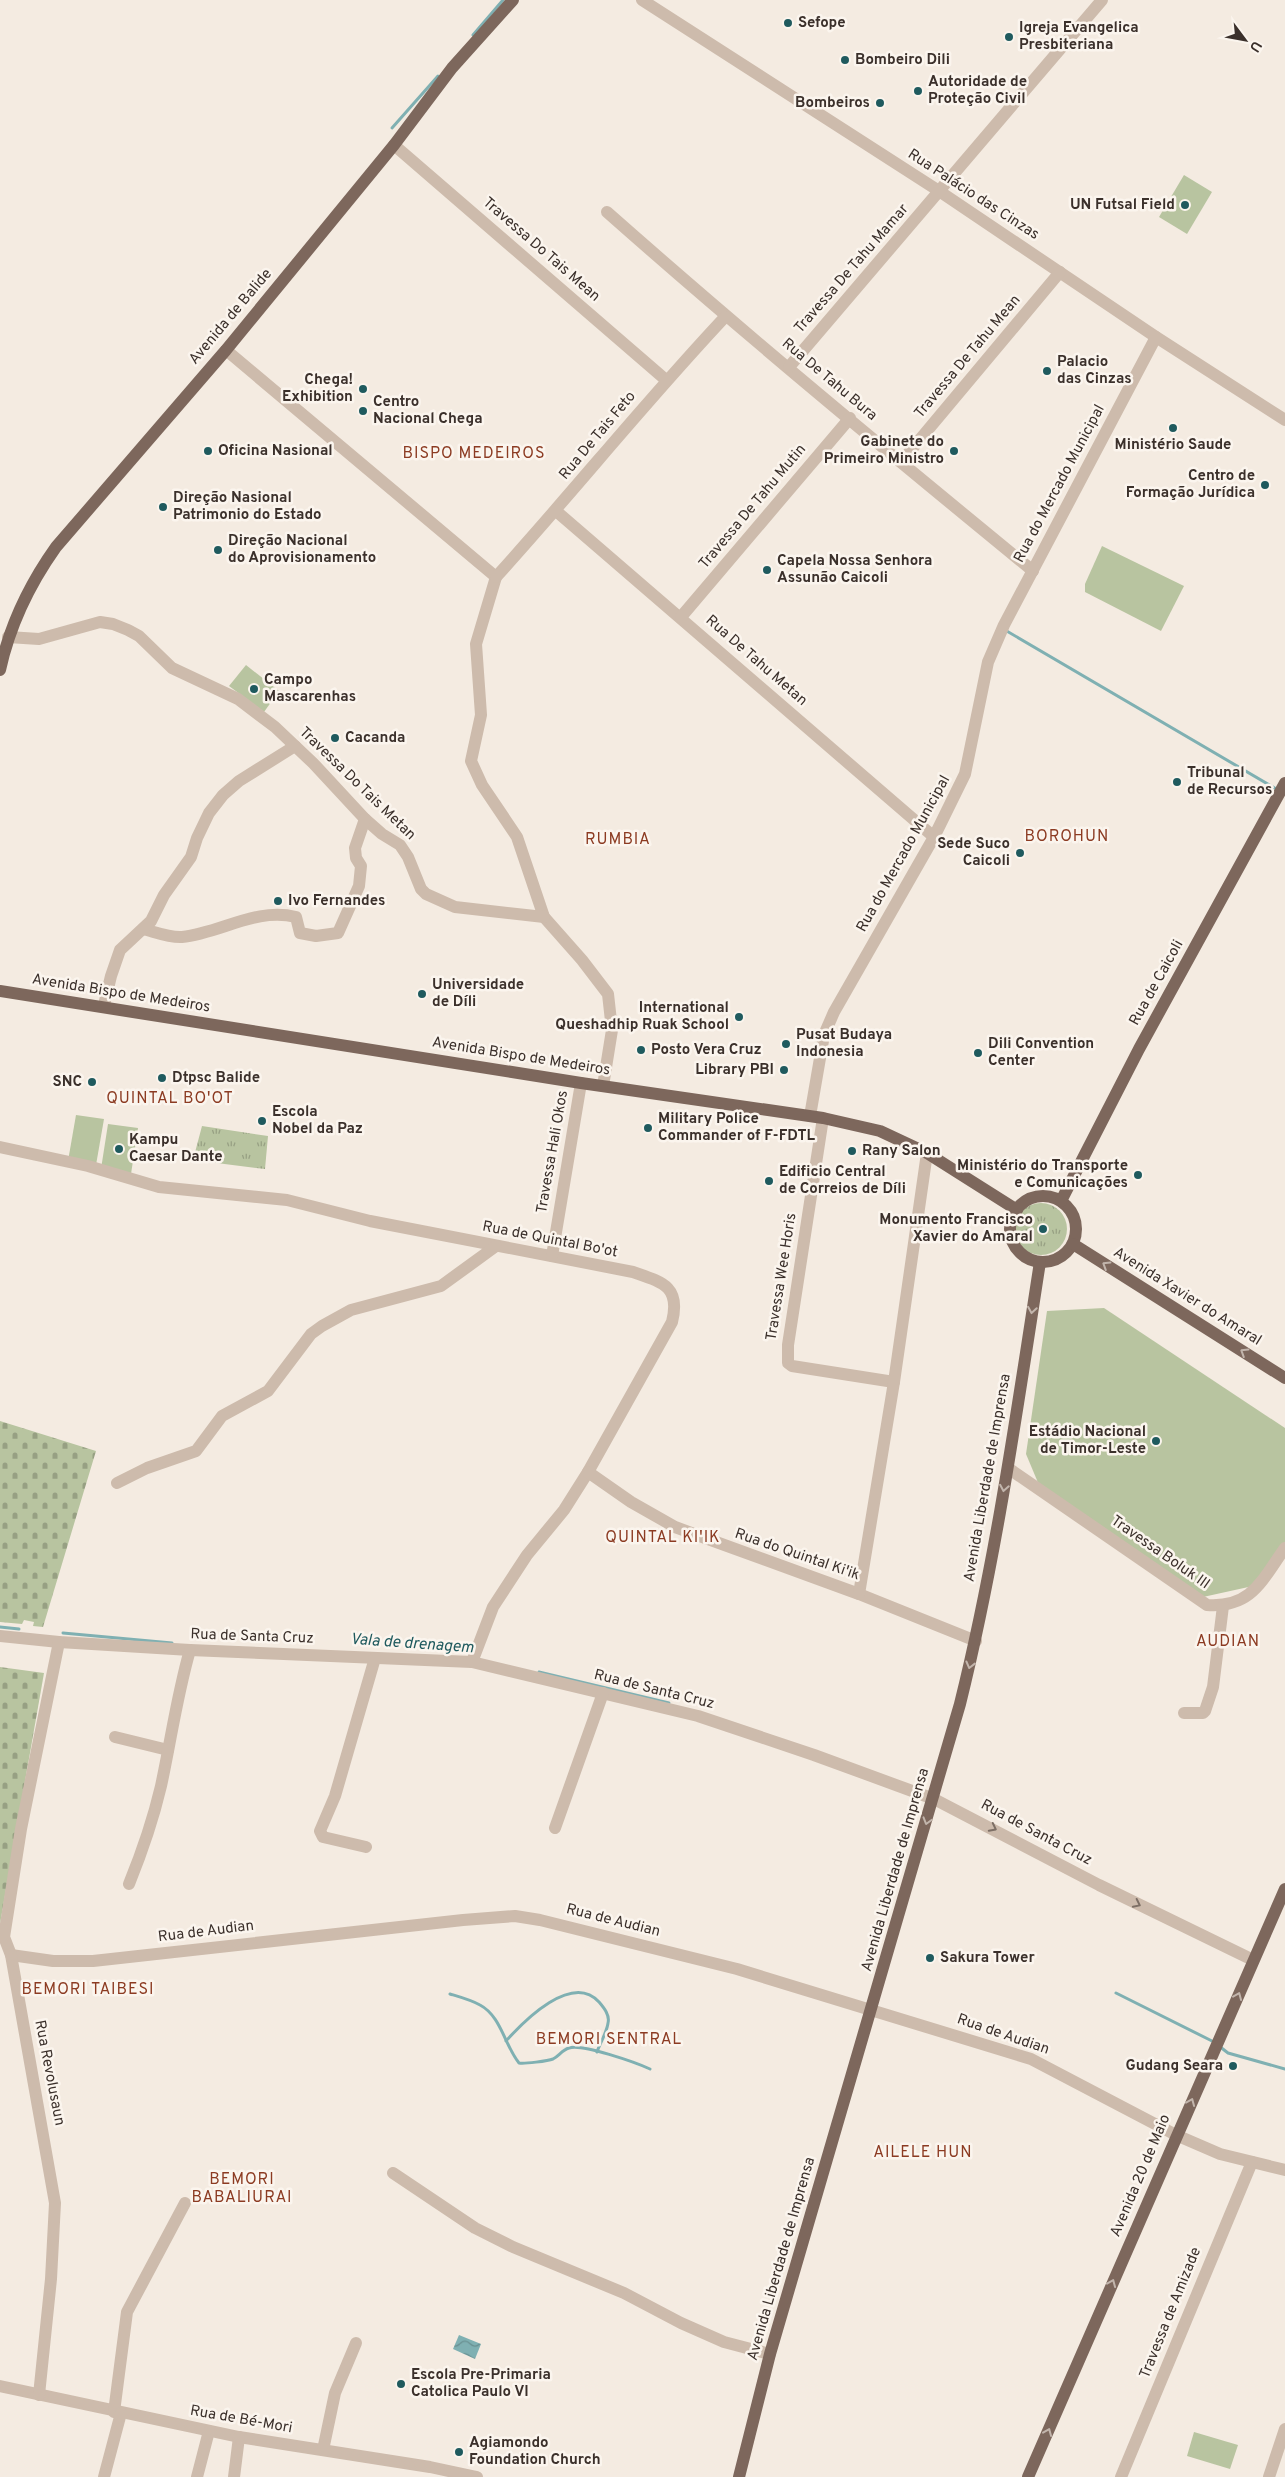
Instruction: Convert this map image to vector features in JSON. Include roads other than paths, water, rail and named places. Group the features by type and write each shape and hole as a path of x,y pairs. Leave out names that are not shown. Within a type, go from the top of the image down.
{"main road":[{"name":"Avenida de Balide","path":"0,670 4,643 18,610 38,572 56,547 226,350 394,144 452,68 513,0"},
{"name":"Rua de Caicoli","path":"1061,1201 1139,1049 1285,784"},
{"name":"Avenida Bispo de Medeiros","path":"0,991 581,1083 816,1117 880,1131 927,1153 1017,1210"},
{"path":"1052,1197 1061,1201 1074,1215 1076,1225 1073,1244 1059,1258 1040,1262 1022,1254 1012,1238 1010,1228 1017,1210 1032,1198 1052,1197"},
{"name":"Avenida Xavier do Amaral","path":"1073,1244 1285,1378"},
{"name":"Avenida Liberdade de Imprensa","path":"739,2477 770,2354 934,1798 976,1641 1008,1468 1040,1262"},
{"name":"Avenida 20 de Maio","path":"1028,2477 1212,2052 1285,1889"}],"street":[{"name":"Rua Palácio das Cinzas","path":"642,0 939,191 1156,337 1285,420"},
{"name":"Travessa De Tahu Mamar","path":"789,367 1102,0"},
{"name":"Travessa Do Tais Mean","path":"394,144 666,380"},
{"name":"Rua De Tahu Bura","path":"607,212 726,316 1033,571"},
{"name":"Travessa De Tahu Mean","path":"901,462 1060,272"},
{"name":"Rua De Tais Feto","path":"496,577 556,511 666,380 726,316"},
{"name":"Rua do Mercado Municipal","path":"816,1117 824,1035 834,1012 934,837 966,774 988,662 1004,625 1156,337"},
{"path":"226,350 496,577 476,644 481,715 471,761 482,785 517,837 544,917 608,994 612,1030 603,1086"},
{"name":"Travessa De Tahu Mutin","path":"681,617 850,418"},
{"name":"Rua De Tahu Metan","path":"556,511 934,837"},
{"name":"Travessa Do Tais Metan","path":"4,643 39,639 100,622 113,624 139,636 172,668 238,699 262,716 295,746 365,819 382,834 400,845 408,857 421,888 433,898 455,906 544,917"},
{"path":"105,1001 110,976 120,950 151,921 164,895 191,857 197,838 209,813 223,795 239,781 295,746"},
{"path":"144,929 180,937 251,917 285,914 296,917 300,933 316,936 338,933 359,886 361,866 356,858 355,848 365,819"},
{"name":"Travessa Hali Okos","path":"552,1256 581,1083"},
{"name":"Travessa Wee Horis","path":"816,1117 788,1345 788,1362 792,1366 894,1382"},
{"name":"Rua de Quintal Bo'ot","path":"0,1147 88,1166 159,1187 288,1200 370,1221 633,1272 663,1284 674,1297 675,1308 672,1322 588,1472 564,1510 527,1555 493,1607 473,1658"},
{"path":"859,1594 894,1382 927,1153"},
{"path":"117,1483 147,1468 196,1451 222,1416 268,1391 280,1378 312,1334 322,1326 351,1310 441,1286 496,1246"},
{"name":"Travessa Boluk III","path":"1008,1468 1207,1605 1223,1606"},
{"name":"Rua do Quintal Ki'ik","path":"588,1472 631,1502 674,1528 859,1594 976,1641"},
{"path":"1184,1713 1203,1713 1205,1711 1213,1687 1223,1606 1243,1600 1258,1586 1285,1548"},
{"name":"Rua de Santa Cruz","path":"0,1636 59,1642 190,1650 375,1658 473,1658 698,1716 934,1798 1099,1885 1253,1960"},
{"name":"Rua Revolusaun","path":"39,2395 51,2279 55,2203 11,1955 4,1937 20,1829 59,1642"},
{"path":"129,1884 144,1848 161,1787 178,1693 190,1650"},
{"path":"366,1847 323,1837 320,1831 337,1790 375,1658"},
{"path":"555,1828 603,1693"},
{"path":"115,1737 168,1750"},
{"name":"Rua de Audian","path":"11,1955 54,1961 92,1961 294,1937 515,1916 609,1935 728,1966 1031,2059 1176,2135 1220,2154 1285,2170"},
{"name":"Travessa de Amizade","path":"1122,2477 1252,2162"},
{"path":"393,2173 475,2228 513,2247 624,2292 681,2323 724,2342 770,2354"},
{"path":"104,2477 117,2412 127,2312 185,2203"},
{"path":"323,2450 335,2393 356,2343"},
{"name":"Rua de Bé-Mori","path":"0,2386 239,2437 323,2450 428,2472 478,2477"},
{"path":"1269,2477 1285,2429"},
{"path":"197,2477 209,2431"},
{"path":"234,2477 239,2437"}],"water":[{"path":"459,2335 481,2344 475,2359 453,2349"}],"waterway":[{"name":"Vala de drenagem","path":"473,35 503,0"},
{"name":"Vala de drenagem","path":"392,128 438,76"},
{"path":"1005,630 1278,790"},
{"name":"Vala de drenagem","path":"0,1627 19,1629"},
{"name":"Vala de drenagem","path":"63,1633 172,1643"},
{"name":"Vala de drenagem","path":"539,1672 669,1703"},
{"path":"506,2041 524,2022 549,2003 562,1996 576,1993 588,1994 605,2009 608,2020 605,2034 597,2052"},
{"name":"Vala de drenagem","path":"1116,1993 1214,2042"},
{"path":"450,1994 480,2005 487,2010 498,2024 519,2063 550,2060 567,2049 575,2047 609,2054 650,2069"},
{"name":"Vala de drenagem","path":"1219,2046 1228,2053 1285,2069"}],"place":[{"name":"Sefope","path":"788,23"},
{"name":"Igreja Evangelica Presbiteriana","path":"1009,37"},
{"name":"Bombeiro Dili","path":"845,60"},
{"name":"Autoridade de Proteção Civil","path":"918,91"},
{"name":"Bombeiros","path":"880,103"},
{"name":"UN Futsal Field","path":"1185,205"},
{"name":"Palacio das Cinzas","path":"1047,371"},
{"name":"Chega! Exhibition","path":"363,389"},
{"name":"Centro Nacional Chega","path":"363,411"},
{"name":"Ministério Saude","path":"1173,428"},
{"name":"Oficina Nasional","path":"208,451"},
{"name":"Gabinete do Primeiro Ministro","path":"954,451"},
{"name":"Centro de Formação Jurídica","path":"1265,485"},
{"name":"Direção Nasional Patrimonio do Estado","path":"163,507"},
{"name":"Direção Nacional do Aprovisionamento","path":"218,550"},
{"name":"Capela Nossa Senhora Assunão Caicoli","path":"767,570"},
{"name":"Campo Mascarenhas","path":"254,689"},
{"name":"Cacanda","path":"335,738"},
{"name":"Tribunal de Recursos","path":"1177,782"},
{"name":"Sede Suco Caicoli","path":"1020,853"},
{"name":"Ivo Fernandes","path":"278,901"},
{"name":"Universidade de Díli","path":"422,994"},
{"name":"International Queshadhip Ruak School","path":"739,1017"},
{"name":"Pusat Budaya Indonesia","path":"786,1044"},
{"name":"Posto Vera Cruz","path":"641,1050"},
{"name":"Dili Convention Center","path":"978,1053"},
{"name":"Library PBI","path":"784,1070"},
{"name":"Dtpsc Balide","path":"162,1078"},
{"name":"SNC","path":"92,1082"},
{"name":"Escola Nobel da Paz","path":"262,1121"},
{"name":"Military Police Commander of F-FDTL","path":"648,1128"},
{"name":"Kampu Caesar Dante","path":"119,1149"},
{"name":"Rany Salon","path":"852,1151"},
{"name":"Ministério do Transporte e Comunicações","path":"1138,1175"},
{"name":"Edificio Central de Correios de Díli","path":"769,1181"},
{"name":"Monumento Francisco Xavier do Amaral","path":"1043,1229"},
{"name":"Estádio Nacional de Timor-Leste","path":"1156,1441"},
{"name":"Sakura Tower","path":"930,1958"},
{"name":"Gudang Seara","path":"1233,2066"},
{"name":"Escola Pre-Primaria Catolica Paulo VI","path":"401,2384"},
{"name":"Agiamondo Foundation Church","path":"459,2452"}],"district":[{"name":"BISPO MEDEIROS","path":"474,454"},
{"name":"BOROHUN","path":"1067,837"},
{"name":"RUMBIA","path":"618,840"},
{"name":"QUINTAL BO'OT","path":"170,1099"},
{"name":"QUINTAL KI'IK","path":"663,1538"},
{"name":"AUDIAN","path":"1228,1642"},
{"name":"BEMORI TAIBESI","path":"88,1990"},
{"name":"BEMORI SENTRAL","path":"609,2040"},
{"name":"AILELE HUN","path":"923,2153"},
{"name":"BEMORI BABALIURAI","path":"242,2189"}]}
